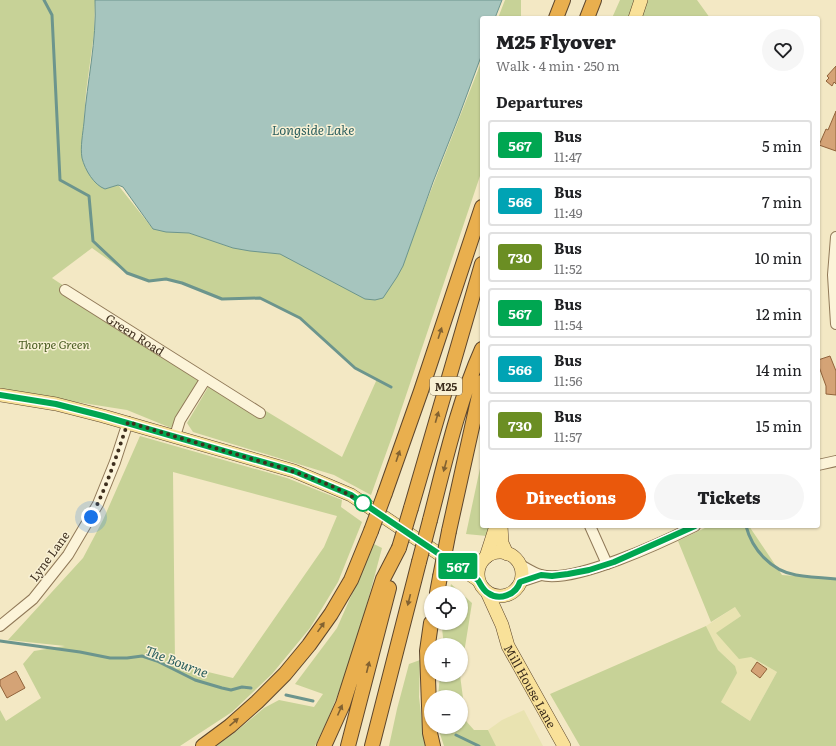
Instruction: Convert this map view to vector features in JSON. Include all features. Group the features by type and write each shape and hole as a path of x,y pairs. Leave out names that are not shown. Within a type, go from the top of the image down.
{"highway":[{"path":"557,16 563,0"},
{"path":"588,16 594,0"},
{"path":"203,746 230,726 285,674 309,645 331,614 352,580 421,391 480,213"},
{"name":"M25","path":"348,746 399,548 480,271"},
{"name":"M25","path":"372,746 449,449 471,375 480,354"},
{"path":"438,586 480,391"},
{"path":"324,746 343,704 383,579 399,548"},
{"path":"430,630 427,651 430,733 433,746"}],"main road":[{"path":"636,16 641,0"},
{"path":"0,395 56,404 128,422 294,471 328,484 351,495 478,580"},
{"path":"456,565 483,560 494,553 503,552 511,555 519,564 522,577 519,586 510,594 497,597 482,588 478,580 478,572 483,560 495,528"},
{"path":"501,528 502,543 507,554"},
{"name":"Mill House Lane","path":"487,592 502,625 508,646 564,746"},
{"name":"Mill House Lane","path":"502,625 510,594"}],"street":[{"path":"836,238 833,275 836,324"},
{"name":"Green Road","path":"65,290 205,380 260,413"},
{"path":"175,436 180,420 205,380"},
{"name":"Lyne Lane","path":"0,626 33,599 68,555 98,504 115,462 128,422"},
{"path":"820,464 836,461"},
{"path":"591,528 607,564"},
{"path":"519,564 541,575 552,576 589,570 607,564 690,528"},
{"path":"520,582 541,575"}],"shaded area":[{"path":"735,607 741,616 717,633 751,657 777,672 750,721 721,702 735,666 718,650 706,626"},
{"path":"524,710 543,746 496,746 488,730 502,720"}],"green space":[{"name":"Thorpe Green","path":"0,0 95,0 94,33 86,92 82,158 105,189 118,185 153,229 189,233 233,248 280,254 397,277 480,65 480,176 371,495 334,475 193,432 187,423 213,379 342,457 377,379 355,368 300,318 260,298 222,299 182,283 166,279 149,281 127,273 92,248 52,278 205,380 171,428 127,410 0,390"},
{"path":"505,0 521,0 521,16 499,16"},
{"path":"620,0 697,0 709,16 613,16"},
{"path":"140,436 287,478 342,500 341,507 362,522 338,582 310,628 272,674 232,712 180,746 0,746 0,710 6,721 41,698 23,664 34,651 65,646 8,640 83,558 103,520","holes":["173,472 337,516 324,547 233,678 175,664"]},
{"path":"480,468 480,528 489,528 487,536 466,534"},
{"path":"705,528 750,528 782,575 836,579 836,746 580,746 550,694 706,626 718,650 735,666 737,673 721,702 750,721 777,672 751,657 739,659 716,633 741,616 735,607 711,622 678,541"},
{"path":"374,544 382,548 362,623 336,699 315,746 216,746 264,708 279,700 314,707 323,694 295,684 337,628"},
{"path":"468,599 472,603 468,628"},
{"path":"442,630 468,630 466,638 443,638"},
{"path":"420,660 419,697 425,746 389,746 409,664"},
{"path":"439,682 461,682 462,690 439,690"},
{"path":"468,723 474,730 488,730 496,746 444,746 440,734 468,734"}],"water":[{"name":"Longside Lake","path":"95,0 502,0 496,16 480,16 480,59 433,182 403,266 383,298 375,300 365,299 280,254 233,248 189,233 166,232 153,229 123,187 118,185 105,189 94,181 83,163 81,149 95,30"}],"building":[{"path":"836,66 836,84 834,82 832,86 826,81 829,78 827,76"},
{"path":"836,111 836,151 820,145 826,129 828,130"},
{"path":"830,356 836,371 836,395 826,394 826,386 820,370 820,359"},
{"path":"757,662 767,669 760,678 751,671"},
{"path":"16,671 25,688 7,698 0,685 0,680"}],"waterway":[{"path":"44,0 52,15 60,180 89,196 93,241 127,273 149,281 166,279 182,283 222,299 260,298 300,318 355,368 391,387"},
{"path":"747,528 758,551 778,569 796,575 836,579"},
{"name":"The Bourne","path":"0,641 80,652 110,658 142,656 157,661 195,680 222,688 231,690 242,687 251,688"},
{"name":"The Bourne","path":"286,695 313,701"},
{"name":"The Bourne","path":"456,735 479,746"}],"bus line":[{"name":"567","path":"0,395 8,395 56,404 128,422 294,471 328,484 351,495 456,565 478,580 482,588 488,594 497,597 510,594 519,586 520,582 528,579 541,575 552,576 589,570 614,562 692,528"}],"route":[{"path":"91,517 98,504 115,462 128,422 294,471 328,484 351,495 363,503"}]}
